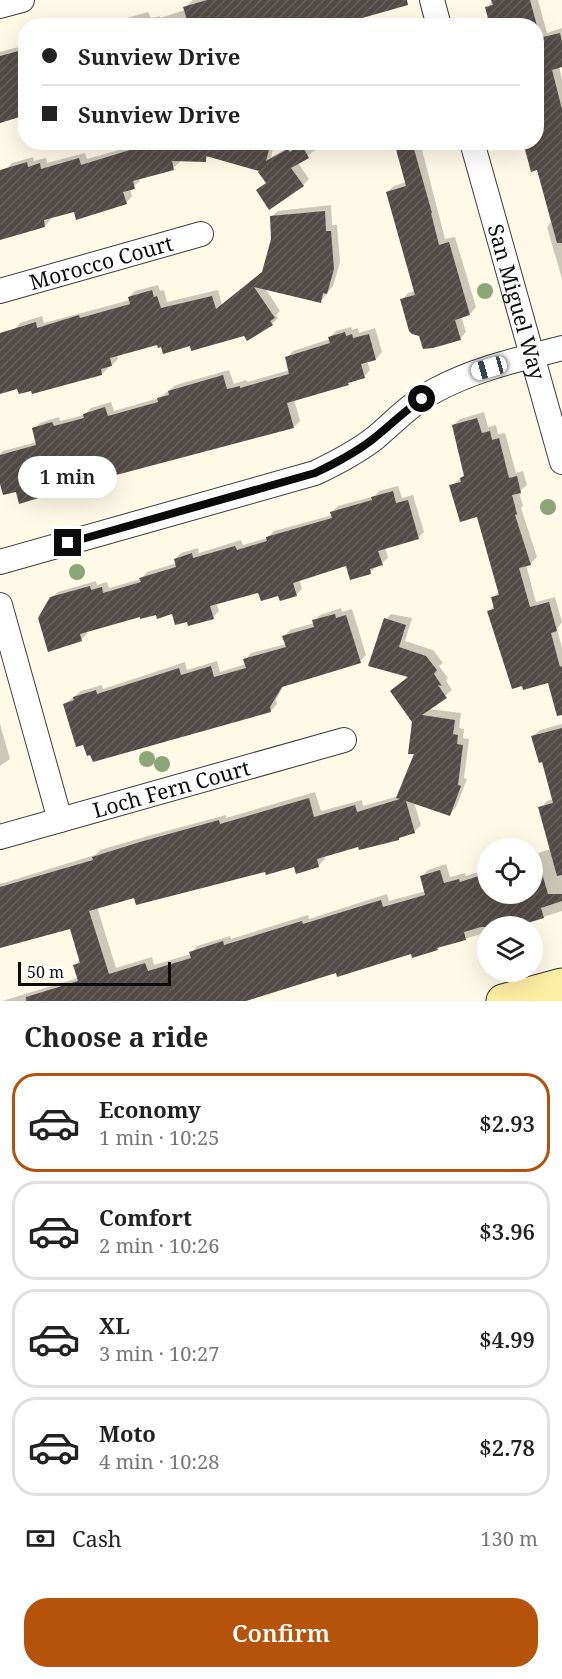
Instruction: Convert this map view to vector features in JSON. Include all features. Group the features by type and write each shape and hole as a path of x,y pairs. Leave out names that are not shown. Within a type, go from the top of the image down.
{"street":[{"path":"0,6 22,0"},
{"path":"432,0 437,18"},
{"name":"San Miguel Way","path":"474,150 562,462"},
{"name":"Morocco Court","path":"0,291 201,234"},
{"path":"0,562 315,473 347,457 374,439 408,408 435,390 468,375 562,348"},
{"path":"0,605 60,820"},
{"name":"Loch Fern Court","path":"0,837 344,740"},
{"path":"503,1001 562,985"}],"building":[{"path":"207,0 407,0 408,5 362,18 186,18 183,7"},
{"path":"491,0 530,0 535,18 488,18 485,7 493,5"},
{"path":"560,33 562,42 562,67 552,70 562,109 562,243 557,243 537,170 531,172 525,150 544,150 544,37"},
{"path":"18,51 18,117 0,123 0,56"},
{"path":"130,150 269,150 266,161 286,150 290,152 304,150 309,158 291,168 304,186 269,210 256,190 266,183 259,171 206,156 206,162 172,161 174,170 133,181 135,189 123,192 127,204 76,220 74,212 44,220 45,227 0,240 0,170 27,162 28,167 40,163 41,169 79,158 81,165"},
{"path":"396,150 414,150 439,245 449,242 470,315 455,320 461,340 433,348 423,349 419,336 409,331 400,299 415,295 386,192 406,186"},
{"path":"325,211 326,231 331,231 334,269 327,294 323,293 321,303 254,287 275,318 270,321 273,325 247,341 244,336 191,351 190,346 163,354 161,347 158,348 157,345 110,358 112,366 101,369 102,375 32,394 31,391 19,394 17,389 0,394 0,333 36,322 37,328 79,315 80,318 130,304 128,297 152,290 161,308 212,296 216,309 262,272 271,239 270,216"},
{"path":"345,332 346,336 352,334 353,338 369,334 376,360 361,364 365,378 287,403 294,428 101,479 19,504 16,492 3,495 0,484 0,455 36,445 32,428 52,422 54,426 84,418 83,414 105,407 108,416 158,402 157,398 169,395 168,391 223,375 227,389 240,386 240,388 289,374 285,357 330,343 328,337"},
{"path":"477,418 482,433 490,431 492,440 499,438 509,478 517,476 521,493 512,495 517,514 515,515 531,565 519,568 530,607 549,602 557,631 551,633 560,667 562,666 562,715 557,716 548,683 523,690 522,686 512,689 487,611 494,609 491,597 499,595 477,517 460,522 449,485 461,482 460,478 464,476 452,425"},
{"path":"393,491 396,503 408,500 419,539 378,551 383,565 370,569 371,574 350,580 346,566 293,583 297,596 280,601 278,596 261,601 258,593 210,606 214,619 188,626 187,622 175,625 172,614 157,619 156,615 140,619 140,617 80,634 82,641 48,652 38,618 50,597 90,586 91,590 102,587 103,593 141,582 139,578 176,567 174,559 192,553 193,558 235,546 237,550 267,541 266,537 332,518 330,512 372,500 371,497"},
{"path":"335,614 336,618 346,615 361,663 282,687 270,707 271,712 93,762 90,755 87,756 83,745 76,747 63,704 74,700 73,697 96,690 97,694 179,668 181,675 211,666 214,677 246,668 243,659 286,647 282,636 314,627 312,620"},
{"path":"384,618 406,625 399,647 426,656 437,670 434,674 447,698 422,715 455,720 453,734 458,735 457,744 463,745 458,785 461,786 450,816 406,801 415,833 399,838 399,840 359,850 358,847 317,859 319,867 296,874 294,867 266,875 265,872 136,905 134,898 89,911 109,974 145,963 148,971 191,958 189,952 223,941 224,945 381,900 383,907 425,895 420,876 440,870 444,883 459,879 460,882 477,877 477,904 543,904 543,877 548,894 562,894 562,901 541,908 544,918 543,918 543,916 477,916 477,928 464,932 466,940 412,958 411,954 337,977 336,973 246,1001 26,1001 26,997 78,981 73,965 80,963 70,929 0,948 0,887 93,860 92,857 140,842 219,820 220,824 309,798 314,817 355,805 357,812 400,799 396,798 414,754 408,754 412,722 390,691 408,677 368,666"},
{"path":"562,728 562,875 557,876 538,807 553,803 542,762 539,763 531,736"}],"route":[{"path":"68,543 315,473 347,457 374,439 408,408 422,399"}]}
